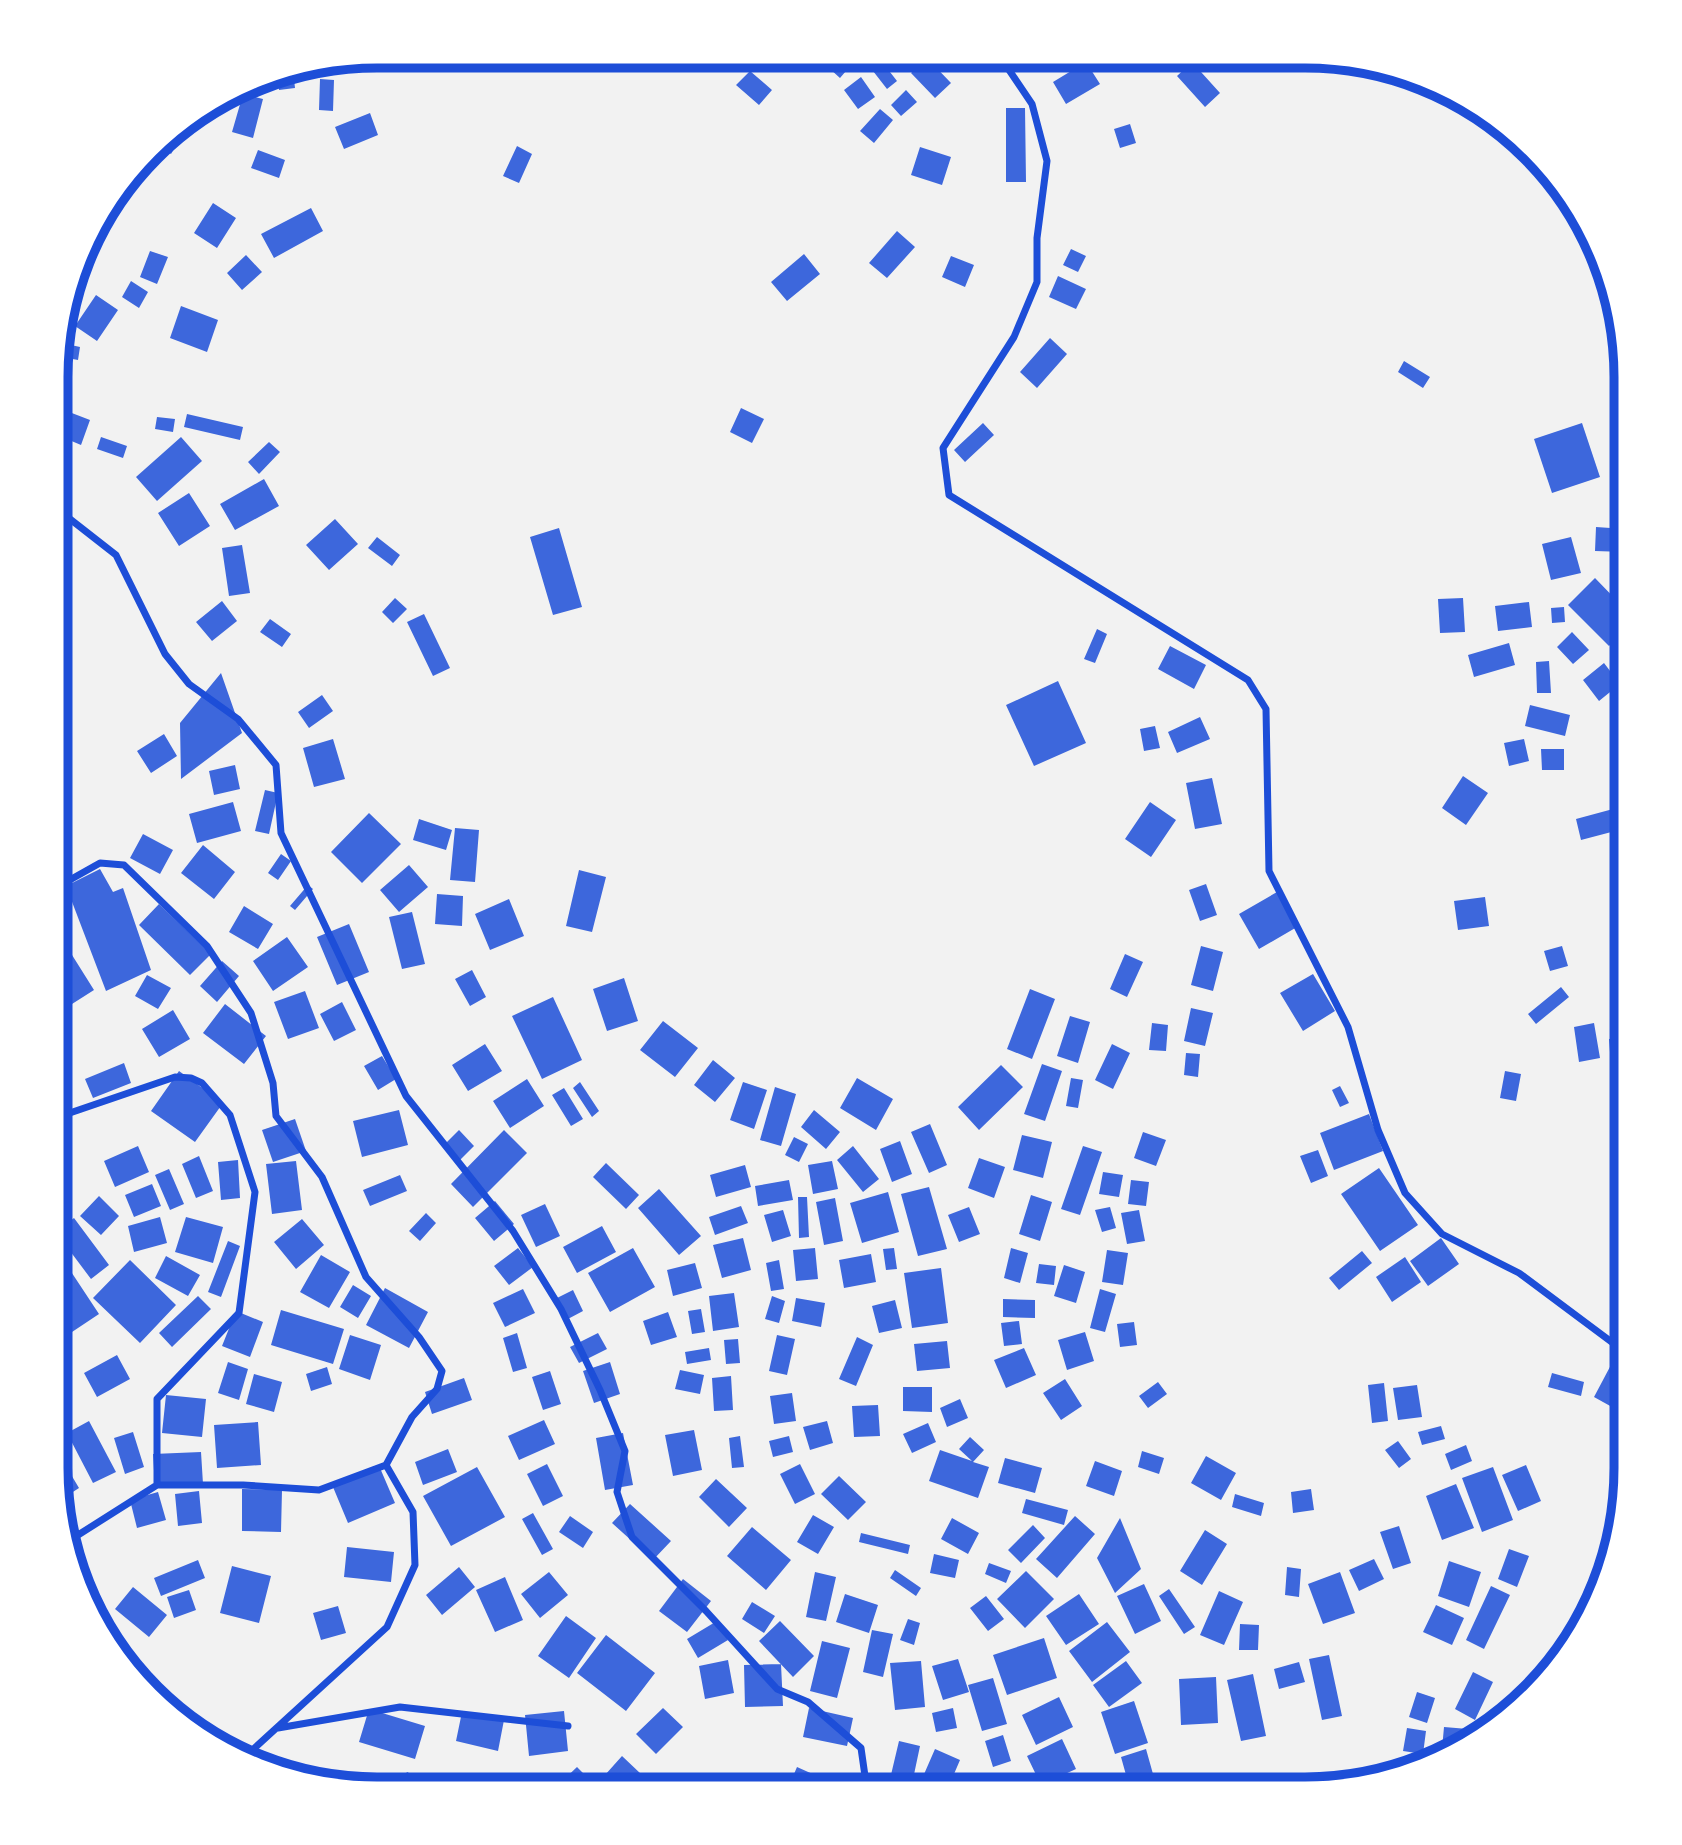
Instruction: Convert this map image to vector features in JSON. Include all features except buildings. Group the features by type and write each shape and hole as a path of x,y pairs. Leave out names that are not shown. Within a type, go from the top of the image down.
{"street":[{"path":"1008,68 1032,104 1047,161 1037,238 1037,282 1014,337 943,448 949,495 1248,680 1266,709 1269,871 1348,1027 1378,1130 1405,1193 1442,1234 1520,1273 1614,1344"},
{"path":"68,517 116,555 165,654 189,684 238,719 276,765 281,832 406,1096 513,1231 561,1309 600,1390 625,1451 617,1492 632,1537 706,1611 777,1689 808,1702 861,1748 865,1777"},
{"path":"68,881 100,863 124,864 207,946 251,1013 273,1083 276,1116 323,1177 366,1277 426,1346 442,1371 437,1388 412,1417 386,1465 319,1490 243,1485 157,1485 76,1536"},
{"path":"68,1114 174,1077 191,1078 202,1083 230,1115 255,1192 239,1313 157,1399 157,1485"},
{"path":"252,1750 387,1627 415,1565 413,1511 386,1465"},
{"path":"277,1728 400,1707 568,1726"}]}
